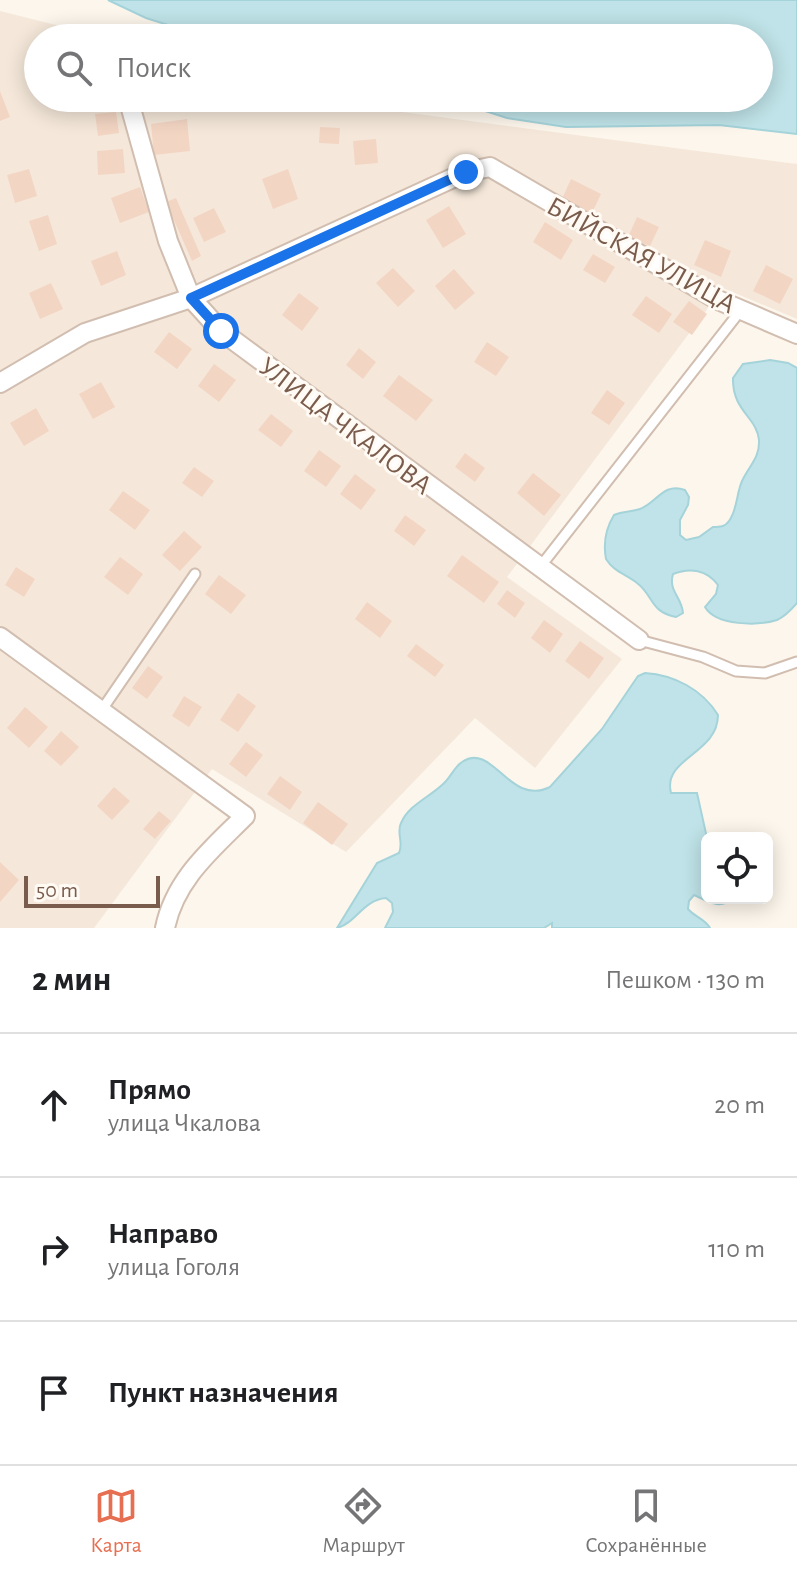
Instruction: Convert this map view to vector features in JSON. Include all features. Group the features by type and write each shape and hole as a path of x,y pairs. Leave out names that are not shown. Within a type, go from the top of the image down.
{"street":[{"name":"УЛИЦА ЧКАЛОВА","path":"132,112 168,241 191,298 221,331 639,640"},
{"name":"БИЙСКАЯ УЛИЦА","path":"191,298 466,172 490,167 718,300 797,334"},
{"path":"0,383 85,333 191,298"},
{"path":"0,637 245,816 192,869 177,894 165,928"}],"lane":[{"path":"540,567 741,310"},
{"path":"101,711 195,574"},
{"path":"639,640 703,657 736,671 765,673 797,662"}],"shaded area":[{"path":"0,11 52,24 24,24 24,112 402,112 797,164 797,319 723,288 507,577 622,659 535,768 475,718 346,852 212,769 94,928 0,928"}],"water":[{"path":"108,0 797,0 797,134 719,125 566,127 488,112 773,112 773,24 165,24"},
{"path":"770,360 797,368 797,603 777,620 749,624 728,621 718,618 705,607 716,594 718,585 714,580 698,571 686,571 673,574 672,580 683,613 676,617 668,615 637,583 616,570 606,559 605,541 609,525 614,515 640,509 666,491 677,488 685,490 689,497 680,520 680,535 686,540 727,523 759,446 754,425 736,398 733,378 743,364"},
{"path":"645,673 677,680 696,691 718,715 716,728 709,739 682,763 670,781 671,793 697,793 706,832 701,832 701,898 694,895 688,909 710,928 552,928 552,923 544,928 385,928 393,912 392,903 386,898 371,903 337,928 377,863 399,853 399,830 404,817 445,782 459,764 473,758 483,760 523,789 536,791 550,787 602,729 638,676"}],"building":[{"path":"0,91 10,117 0,121"},
{"path":"116,112 119,133 98,136 95,114"},
{"path":"187,119 190,151 154,155 151,124"},
{"path":"320,127 340,128 339,144 319,143"},
{"path":"376,139 378,163 355,165 353,141"},
{"path":"123,149 125,173 98,175 97,151"},
{"path":"29,169 37,196 15,203 7,175"},
{"path":"288,169 298,199 273,209 262,179"},
{"path":"571,179 601,194 591,215 561,201"},
{"path":"140,187 149,212 120,223 111,198"},
{"path":"176,198 201,256 192,261 166,202"},
{"path":"449,206 466,234 443,248 426,220"},
{"path":"214,208 226,232 204,242 193,218"},
{"path":"48,215 57,244 39,251 29,221"},
{"path":"637,217 659,227 650,246 628,237"},
{"path":"545,222 573,240 561,260 533,242"},
{"path":"705,240 731,251 721,277 694,265"},
{"path":"117,251 126,275 101,286 91,261"},
{"path":"593,254 615,267 605,283 583,270"},
{"path":"766,265 793,279 780,304 753,291"},
{"path":"393,268 415,291 398,307 376,283"},
{"path":"454,269 475,293 455,310 435,286"},
{"path":"51,283 63,309 40,319 29,293"},
{"path":"299,293 319,308 302,331 282,315"},
{"path":"646,296 672,314 659,333 632,315"},
{"path":"689,301 707,314 692,335 673,322"},
{"path":"169,332 192,349 177,369 154,352"},
{"path":"487,342 509,357 496,376 474,362"},
{"path":"359,348 376,362 363,379 346,365"},
{"path":"214,364 236,380 219,402 198,386"},
{"path":"399,375 433,400 416,421 383,396"},
{"path":"101,382 115,407 93,419 79,394"},
{"path":"607,390 625,403 609,425 591,413"},
{"path":"36,408 49,431 24,446 10,423"},
{"path":"271,414 293,431 281,447 258,430"},
{"path":"319,450 341,466 326,487 304,471"},
{"path":"465,453 485,468 475,482 455,467"},
{"path":"194,467 214,481 202,497 182,483"},
{"path":"533,473 561,495 544,516 517,493"},
{"path":"355,474 376,490 361,510 340,494"},
{"path":"123,491 150,510 135,530 109,510"},
{"path":"405,515 426,530 414,546 394,531"},
{"path":"184,531 202,547 180,571 162,555"},
{"path":"462,555 499,582 484,603 447,576"},
{"path":"120,557 143,574 128,595 104,577"},
{"path":"16,567 35,579 24,597 5,585"},
{"path":"219,575 246,595 231,614 205,594"},
{"path":"507,590 525,603 515,618 497,604"},
{"path":"367,602 392,621 380,638 355,619"},
{"path":"544,620 563,634 550,653 531,638"},
{"path":"580,641 604,658 589,679 565,661"},
{"path":"416,644 444,665 435,677 407,656"},
{"path":"148,666 163,677 147,699 132,688"},
{"path":"238,693 256,706 238,732 220,720"},
{"path":"184,696 202,707 189,727 172,716"},
{"path":"25,707 48,727 29,748 7,728"},
{"path":"61,731 79,747 61,766 44,751"},
{"path":"246,742 263,755 246,777 229,764"},
{"path":"280,776 302,792 290,810 267,794"},
{"path":"114,787 130,801 112,820 97,806"},
{"path":"318,802 348,824 332,845 303,823"},
{"path":"159,811 171,821 155,839 143,829"},
{"path":"0,862 19,880 0,902"}],"route":[{"path":"221,331 191,298 466,172"}]}
